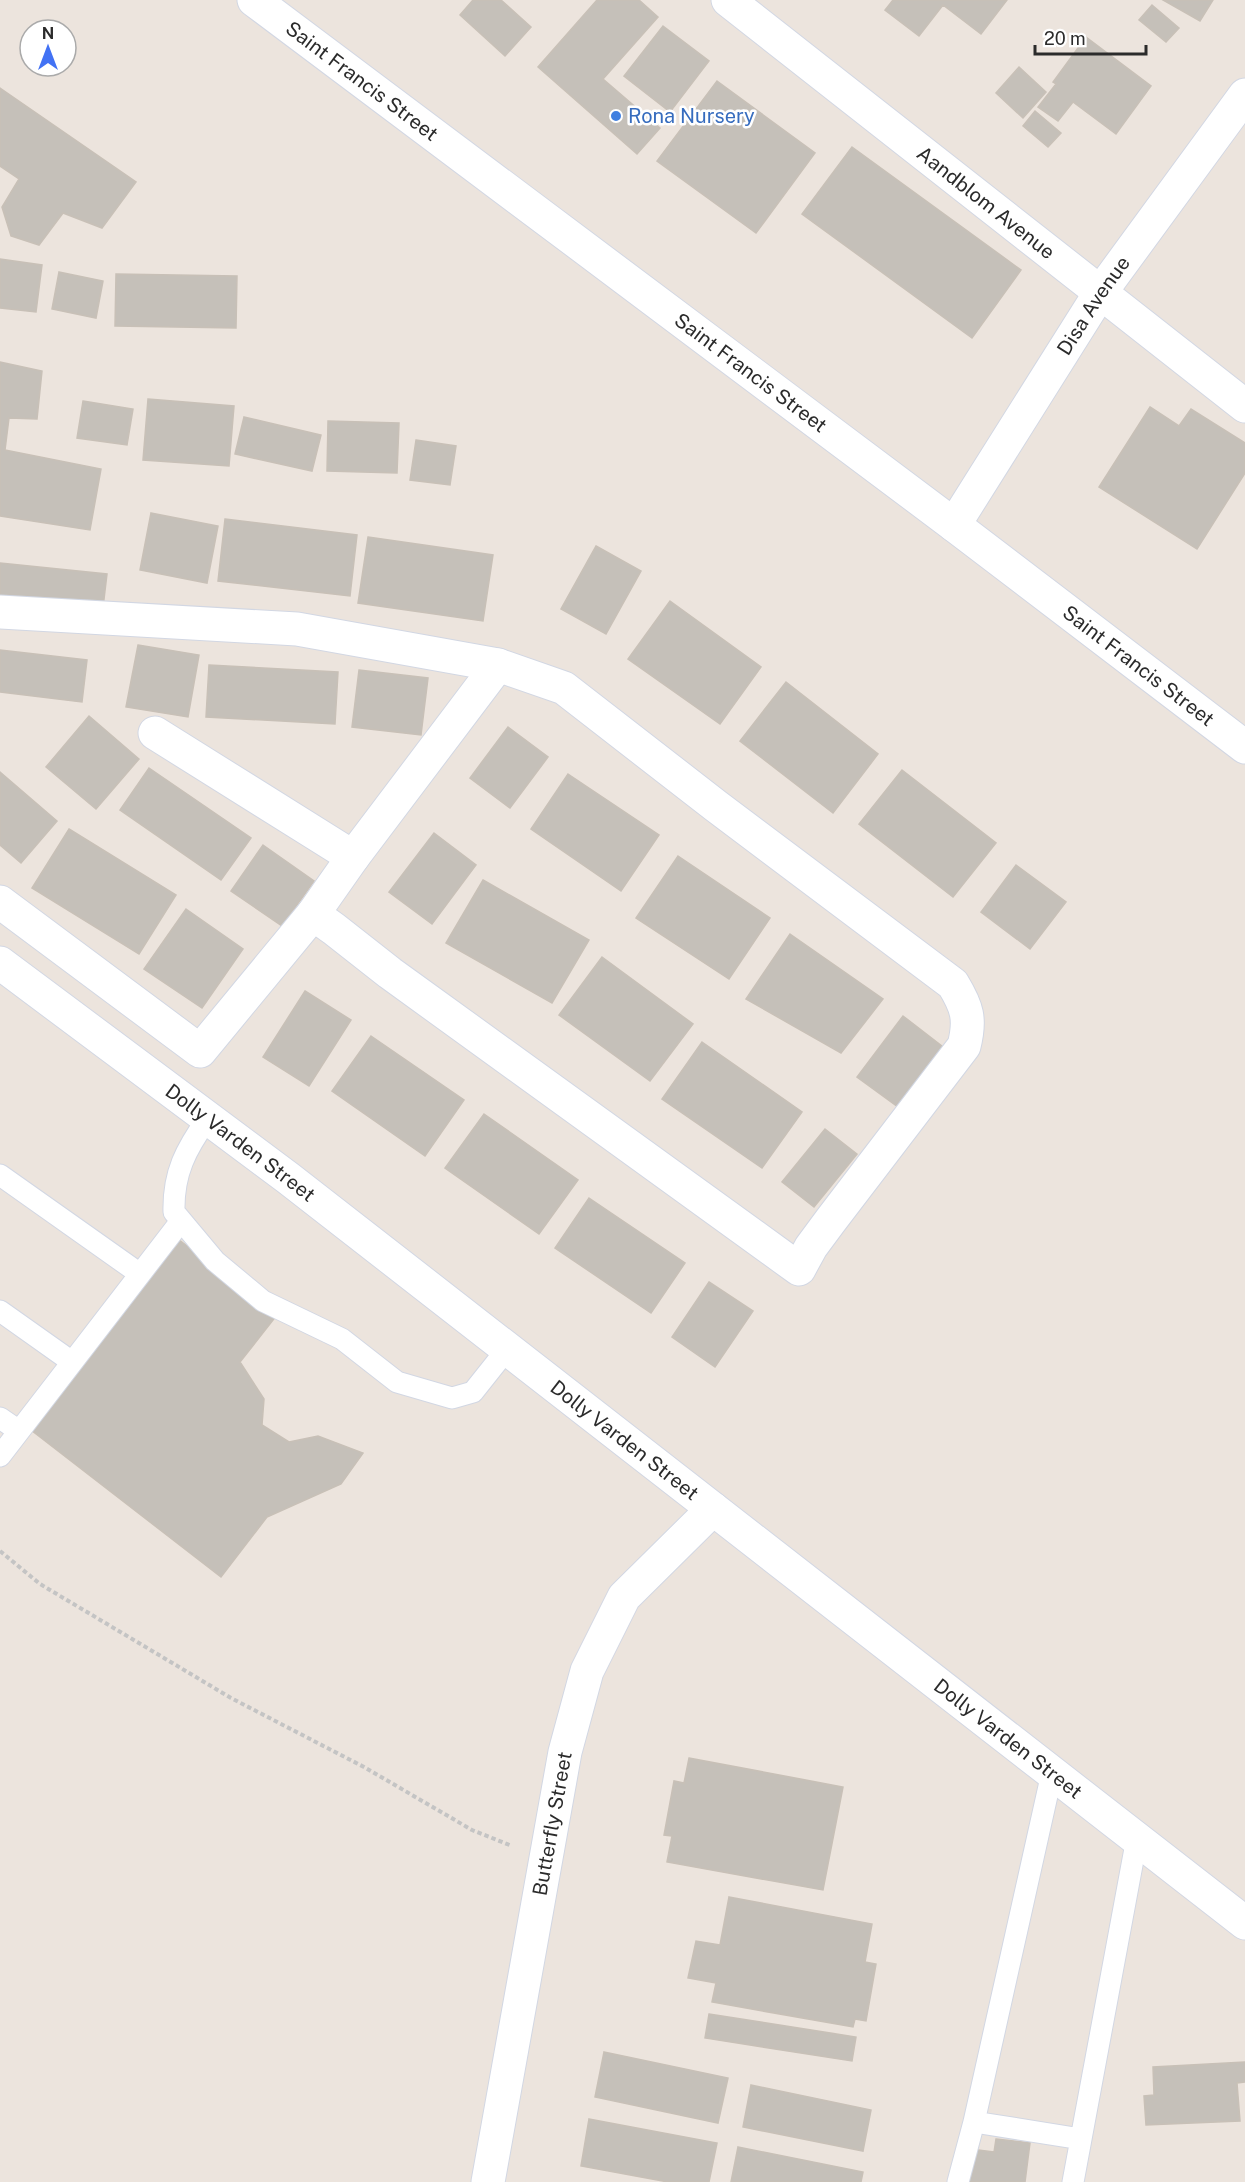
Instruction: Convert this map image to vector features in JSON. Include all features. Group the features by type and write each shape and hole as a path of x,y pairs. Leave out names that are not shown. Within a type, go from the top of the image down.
{"street":[{"name":"Saint Francis Street","path":"254,0 954,525 1245,747"},
{"name":"Aandblom Avenue","path":"728,0 1245,406"},
{"name":"Disa Avenue","path":"954,525 1100,293 1245,95"},
{"path":"0,612 297,629 498,665 564,688 716,806 953,984 967,1009 968,1032 964,1046 811,1247 799,1269 418,994 313,915"},
{"path":"0,902 200,1051 313,915 353,857 498,665"},
{"path":"154,734 353,857"},
{"name":"Dolly Varden Street","path":"0,963 208,1118 508,1348 1245,1923"},
{"name":"Butterfly Street","path":"488,2182 565,1752 587,1671 624,1597 713,1509"}],"lane":[{"path":"208,1118 189,1144 177,1172 174,1212 215,1261 263,1301 342,1339 397,1382 452,1398 473,1392 508,1348"},
{"path":"0,1175 140,1274"},
{"path":"0,1456 181,1221"},
{"path":"0,1311 72,1362"},
{"path":"0,1419 19,1431"},
{"path":"958,2182 974,2122 1052,1773"},
{"path":"1073,2182 1137,1838"},
{"path":"974,2122 1081,2139"}],"path":[{"path":"0,1551 40,1584 231,1698 364,1767 472,1830 546,1860"}],"building":[{"path":"473,0 501,0 531,27 505,56 460,15"},
{"path":"597,0 639,0 658,17 603,79 660,128 637,154 538,67"},
{"path":"893,0 1007,0 981,34 943,5 919,36 885,10"},
{"path":"1163,0 1213,0 1200,21"},
{"path":"1152,5 1179,28 1166,42 1139,20"},
{"path":"663,26 709,61 670,112 624,76"},
{"path":"1086,37 1151,86 1116,134 1073,102 1058,121 1038,107 1056,84 1053,82"},
{"path":"1019,67 1046,92 1023,118 996,93"},
{"path":"717,81 815,153 756,233 657,161"},
{"path":"0,88 136,182 102,228 63,213 39,245 11,236 2,207 19,179 0,166"},
{"path":"1035,111 1061,133 1048,147 1023,126"},
{"path":"852,147 1021,270 972,338 802,214"},
{"path":"0,259 42,265 36,312 0,308"},
{"path":"59,272 103,281 96,318 52,309"},
{"path":"116,274 237,276 236,328 115,326"},
{"path":"0,362 42,371 37,419 9,418 5,450 101,469 90,530 0,516"},
{"path":"148,399 234,406 229,466 143,460"},
{"path":"83,401 133,409 127,445 77,438"},
{"path":"1150,407 1179,426 1191,409 1245,443 1245,473 1197,549 1099,487"},
{"path":"244,417 321,435 312,471 235,454"},
{"path":"328,421 399,423 397,473 327,471"},
{"path":"416,440 456,446 450,485 410,480"},
{"path":"151,513 218,526 207,583 140,570"},
{"path":"225,519 357,535 350,596 218,581"},
{"path":"368,537 493,555 483,621 358,603"},
{"path":"596,546 641,571 606,634 561,609"},
{"path":"0,563 107,574 102,616 0,605"},
{"path":"670,601 761,667 720,724 628,659"},
{"path":"138,645 199,655 188,717 126,707"},
{"path":"0,650 87,660 82,702 0,692"},
{"path":"209,665 338,672 335,724 206,717"},
{"path":"359,670 428,678 421,735 352,727"},
{"path":"786,682 878,754 833,813 740,741"},
{"path":"89,716 139,759 96,809 46,767"},
{"path":"508,727 548,757 510,808 470,778"},
{"path":"149,768 251,838 221,880 120,810"},
{"path":"902,770 996,843 953,897 859,824"},
{"path":"0,772 57,821 21,863 0,845"},
{"path":"568,774 659,835 621,891 531,829"},
{"path":"69,829 176,895 139,954 32,888"},
{"path":"434,833 476,865 432,924 389,892"},
{"path":"263,845 314,881 282,926 231,891"},
{"path":"678,856 770,918 729,979 636,918"},
{"path":"1016,865 1066,902 1030,949 981,912"},
{"path":"483,880 589,940 552,1003 446,943"},
{"path":"186,909 243,949 202,1008 144,969"},
{"path":"790,934 883,999 841,1053 746,999"},
{"path":"602,957 693,1024 650,1081 559,1015"},
{"path":"305,991 351,1020 309,1086 263,1057"},
{"path":"903,1016 943,1047 898,1107 857,1077"},
{"path":"371,1036 464,1100 425,1156 332,1091"},
{"path":"702,1042 802,1112 762,1168 662,1099"},
{"path":"484,1114 578,1180 539,1234 445,1168"},
{"path":"825,1129 857,1154 814,1207 782,1182"},
{"path":"589,1198 685,1263 651,1313 555,1248"},
{"path":"174,1236 277,1315 240,1362 264,1399 262,1425 289,1442 318,1436 363,1453 341,1484 267,1517 221,1577 26,1426"},
{"path":"709,1282 753,1311 715,1367 672,1337"},
{"path":"689,1758 843,1787 823,1890 667,1862 672,1836 664,1835 674,1781 684,1783"},
{"path":"729,1897 872,1924 865,1962 876,1964 866,2021 855,2019 853,2027 712,2002 716,1983 688,1978 696,1941 720,1945"},
{"path":"709,2014 856,2037 852,2061 705,2038"},
{"path":"604,2052 728,2078 718,2123 595,2097"},
{"path":"1245,2062 1245,2082 1237,2083 1240,2121 1146,2125 1144,2096 1154,2095 1153,2067"},
{"path":"751,2085 871,2110 863,2151 743,2127"},
{"path":"589,2119 717,2143 709,2182 668,2182 581,2166"},
{"path":"996,2139 1030,2143 1025,2182 967,2182 971,2149 994,2152"},
{"path":"738,2147 863,2172 861,2182 731,2182"}],"place":[{"name":"Rona Nursery","path":"616,116"}]}
